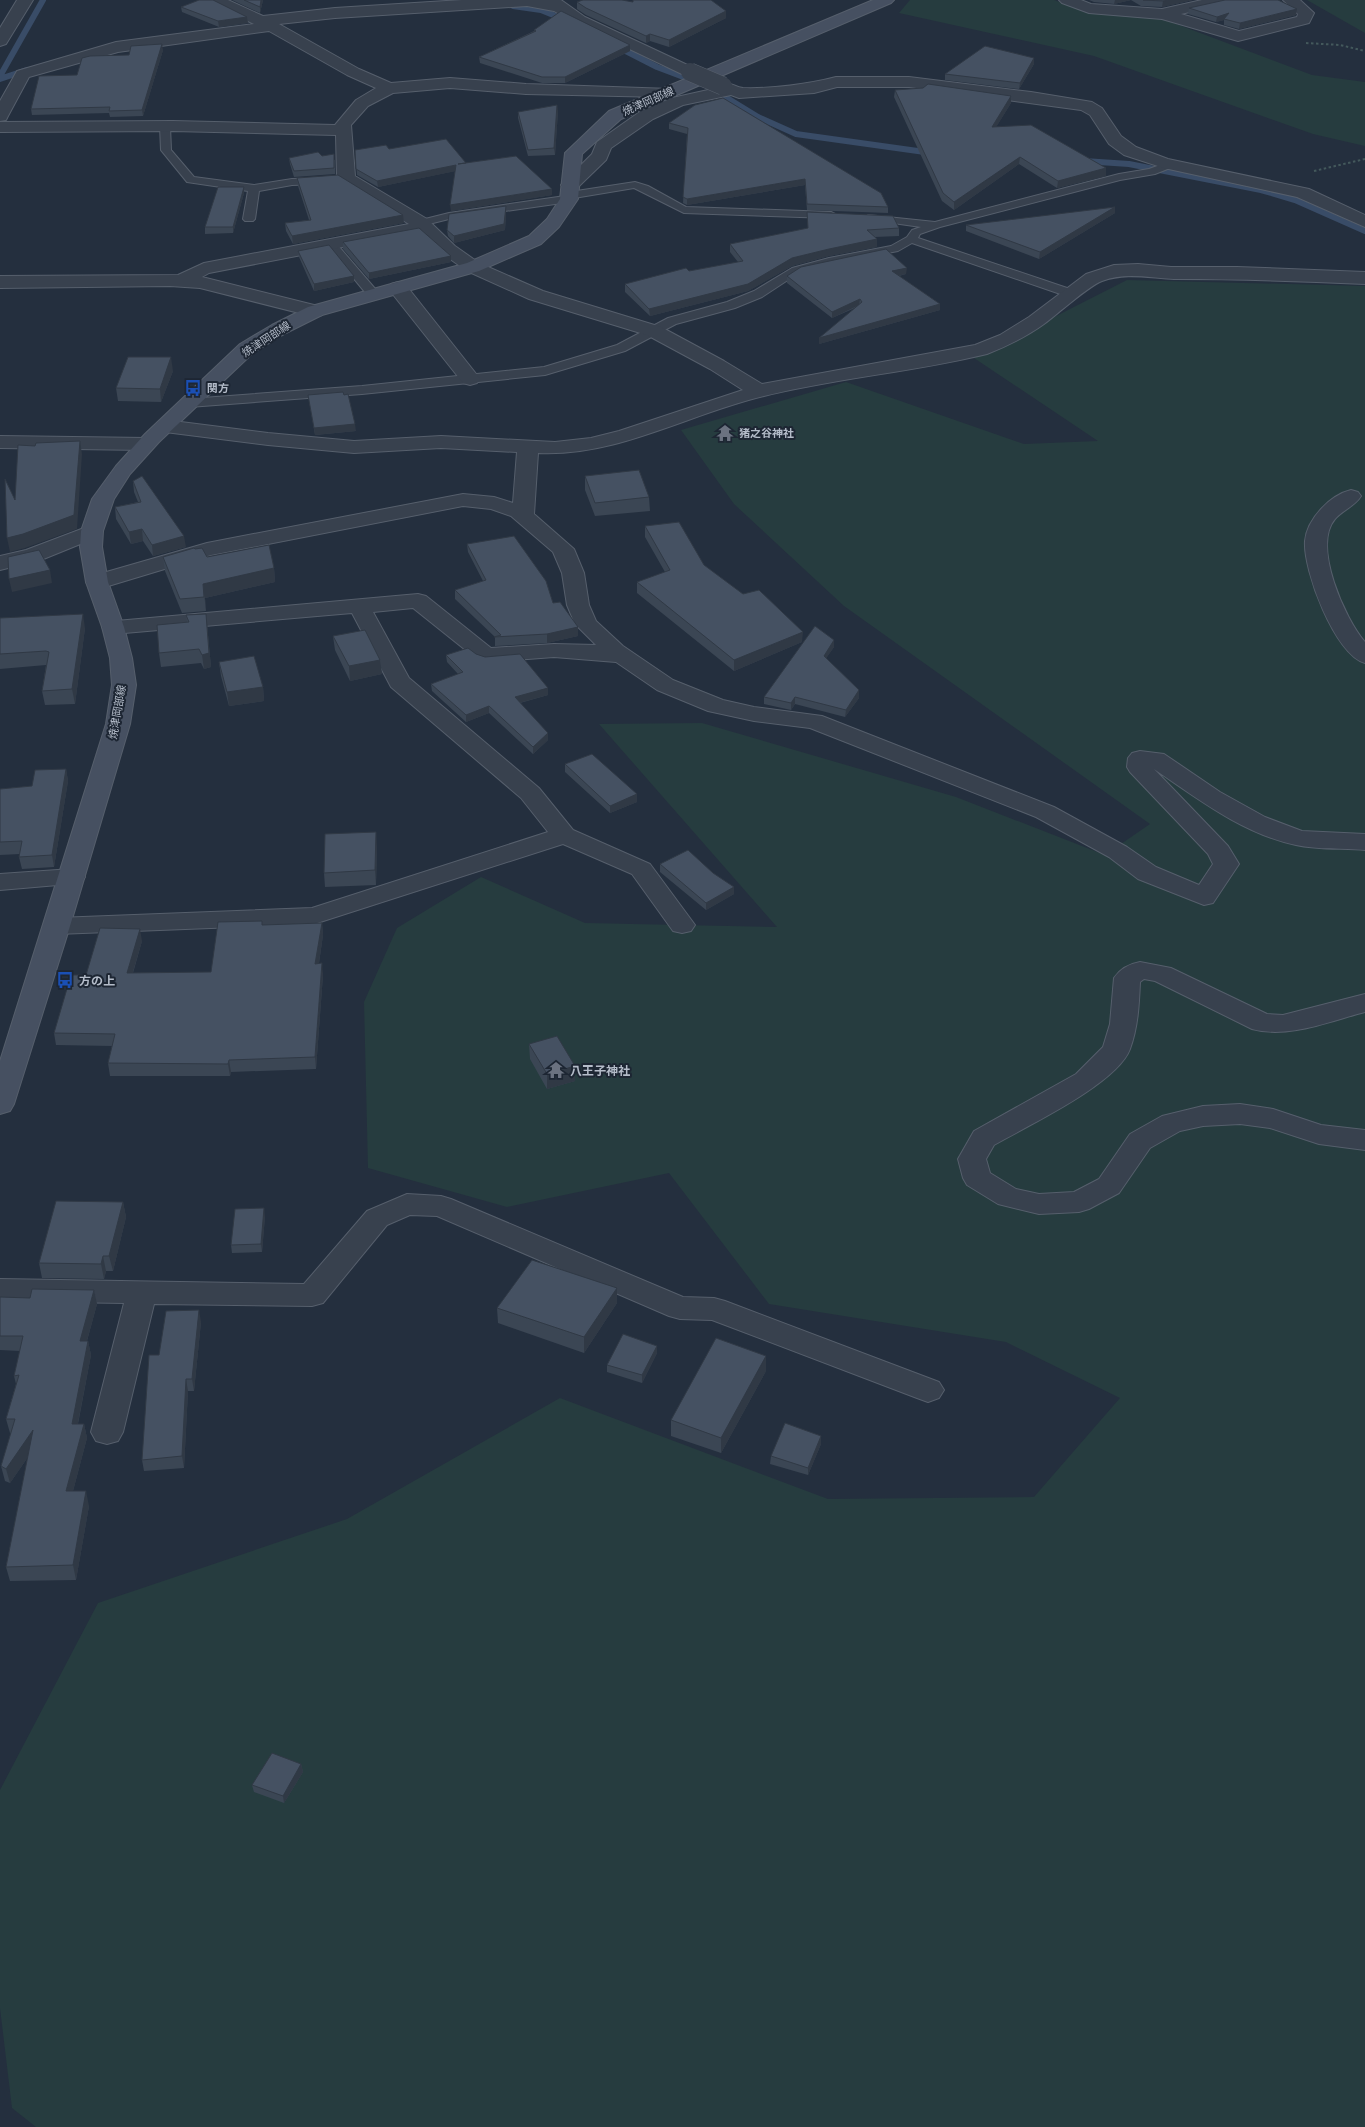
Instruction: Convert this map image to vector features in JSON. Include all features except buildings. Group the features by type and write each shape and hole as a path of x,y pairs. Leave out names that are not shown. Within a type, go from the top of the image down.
{"main road":[{"name":"焼津岡部線","path":"0,1104 57,926 118,724 124,685 121,658 113,627 96,582 90,547 92,531 103,499 123,470 146,444 248,348 279,329 315,311 473,267 535,240 554,222 569,193 574,153 615,115 886,0"}],"street":[{"path":"8,0 40,0"},
{"path":"0,41 25,0"},
{"path":"216,0 266,24 353,72 389,88"},
{"path":"1067,0 1089,8 1162,14 1196,22 1238,36 1304,20 1306,13 1291,0"},
{"path":"1162,14 1223,0"},
{"path":"0,116 24,74 116,47 335,13 527,1 556,4 663,61 739,93 814,88 836,82 900,82 975,89 1086,106 1096,112 1115,140 1130,151 1171,164 1270,184 1303,193 1365,222"},
{"path":"666,92 526,89 450,83 389,88 362,103 343,124 344,130 338,179 423,224 449,250 473,267 536,295 654,331 717,365 759,391"},
{"path":"569,193 600,156 603,146 647,115 678,101 728,88"},
{"path":"0,127 165,126 344,130"},
{"path":"180,281 204,270 423,224"},
{"path":"165,426 268,440 354,447 441,442 554,448 591,444 626,435 759,391 980,350 1007,339 1036,321 1093,278 1114,272 1138,270 1171,273 1237,273 1365,278"},
{"path":"0,282 200,282 226,287 315,311"},
{"path":"398,288 470,379"},
{"path":"0,442 146,444"},
{"path":"523,517 528,446"},
{"path":"1351,496 1325,517 1316,539 1316,557 1325,587 1347,635 1365,656"},
{"path":"96,582 207,549 463,500 494,503 518,512 562,549 573,573 578,605 586,624 623,656 665,685 716,706 754,714 814,721 1045,812 1118,852 1147,873 1204,897 1226,864 1219,851 1139,767 1140,758 1156,759 1211,797 1256,822 1298,838 1365,842"},
{"path":"0,563 33,555 92,531"},
{"path":"113,627 418,601 486,654 556,649 594,651 623,656"},
{"path":"359,606 398,682 530,793 564,835 641,869 682,925"},
{"path":"57,926 314,916 564,835"},
{"path":"0,882 72,877"},
{"path":"1365,1003 1284,1024 1262,1023 1162,974 1140,970 1127,978 1124,1024 1116,1051 1086,1081 984,1138 972,1159 977,1178 1008,1196 1039,1204 1049,1204 1079,1202 1109,1186 1140,1141 1172,1124 1203,1116 1240,1114 1273,1119 1319,1134 1357,1141 1365,1140"},
{"path":"0,1290 312,1295 378,1218 408,1204 442,1206 680,1308 714,1309 928,1390"},
{"path":"107,1432 142,1292"}],"lane":[{"path":"165,126 166,150 191,180 254,188 292,182 338,179"},
{"path":"189,403 362,390 545,371 621,348 672,321 731,305 758,294 796,270 829,261 894,249 911,239 916,232 936,225 1070,192 1119,177 1151,172 1171,164"},
{"path":"423,224 449,216 569,193 635,185 684,210 840,216"},
{"path":"249,219 254,188"},
{"path":"860,216 936,225"},
{"path":"911,239 1072,294"},
{"path":"331,244 374,294"}],"green space":[{"path":"910,0 1054,0 1085,11 1163,19 1312,75 1365,82 1365,146 1313,134 1094,56 899,13"},
{"path":"1307,0 1365,0 1365,33"},
{"path":"1127,280 1365,286 1365,2127 36,2127 12,2108 0,2008 0,1790 98,1603 347,1519 560,1398 828,1499 1034,1497 1120,1398 1006,1342 769,1304 669,1173 507,1207 368,1168 364,1002 397,928 481,877 585,923 777,927 599,724 702,723 956,797 1105,855 1150,824 844,606 734,504 681,430 846,382 1024,444 1098,441 974,358"}],"waterway":[{"path":"0,76 43,0"},
{"path":"513,6 541,10 568,21"},
{"path":"616,46 657,67 694,81"},
{"path":"0,79 27,70"},
{"path":"714,90 758,117 796,134 932,153"},
{"path":"1084,161 1129,164 1261,190 1295,200 1365,231"}],"place":[{"name":"関方","path":"193,388"},
{"name":"猪之谷神社","path":"725,433"},
{"name":"方の上","path":"65,980"},
{"name":"八王子神社","path":"556,1070"}]}
